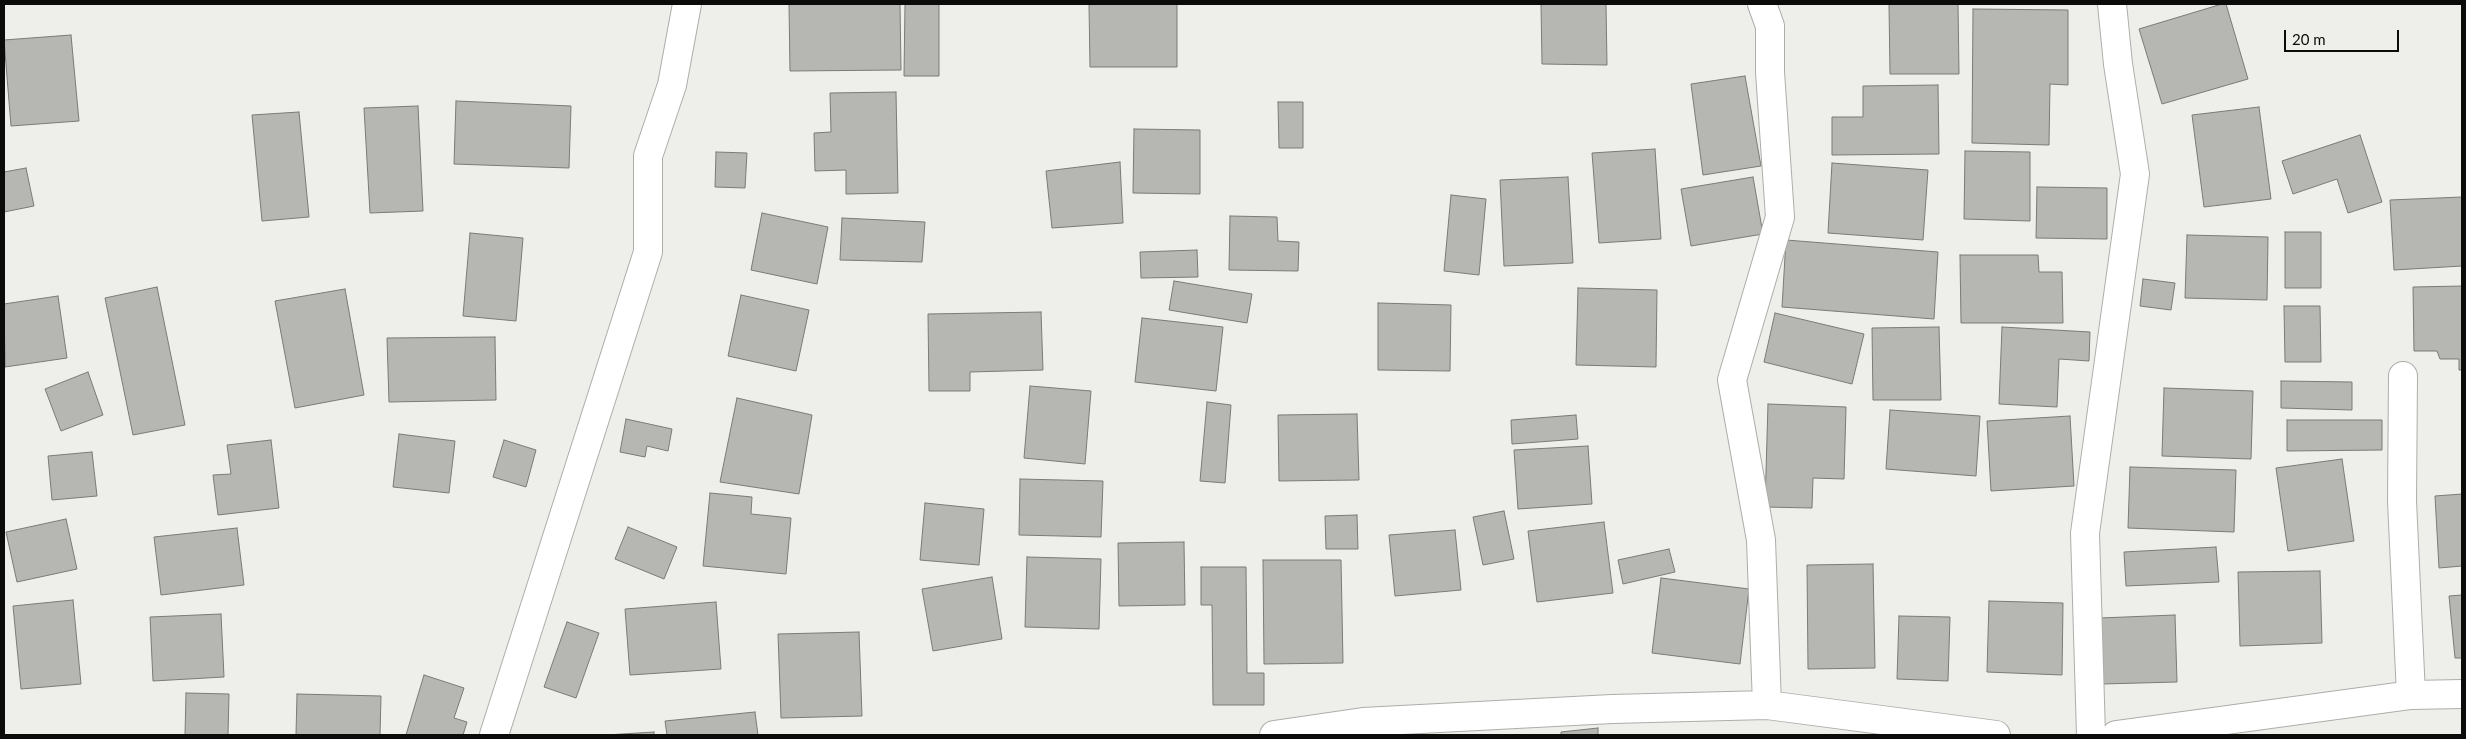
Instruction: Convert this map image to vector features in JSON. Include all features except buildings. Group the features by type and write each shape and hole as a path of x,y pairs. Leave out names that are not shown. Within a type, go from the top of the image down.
{"street":[{"path":"494,735 648,252 648,156 672,85 687,4"},
{"path":"1762,4 1770,26 1770,72 1780,216 1732,380 1761,540 1767,705"},
{"path":"2091,735 2085,533 2135,174 2118,64 2112,4"},
{"path":"2403,376 2402,501 2411,696"},
{"path":"2116,735 2411,696 2462,694"},
{"path":"1274,735 1363,722 1612,708 1767,705 1996,735"}]}
